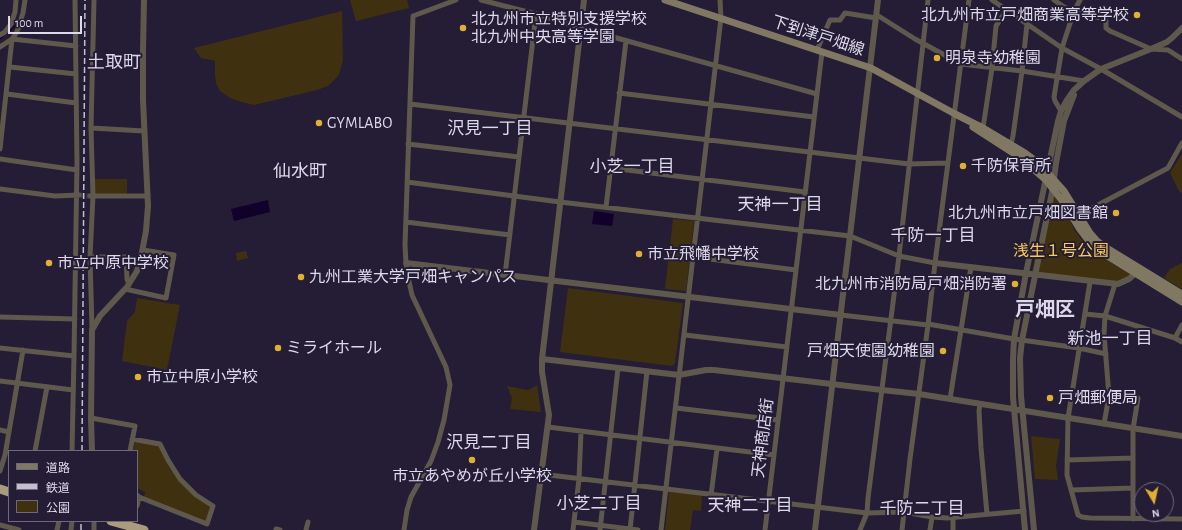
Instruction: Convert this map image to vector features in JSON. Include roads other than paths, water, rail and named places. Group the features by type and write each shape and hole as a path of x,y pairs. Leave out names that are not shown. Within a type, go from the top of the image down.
{"highway":[{"path":"115,522 144,530"}],"main road":[{"name":"下到津戸畑線","path":"665,0 871,68 955,114 984,128 1036,161 1064,191 1097,241 1182,302"},
{"name":"下到津戸畑線","path":"955,114 1021,158 1046,180 1062,199 1085,237 1092,245 1101,252 1182,294"}],"street":[{"path":"0,35 5,32 11,24 16,0"},
{"path":"0,47 12,39 17,32 23,13 25,0"},
{"path":"72,450 77,195 75,0"},
{"path":"92,450 92,330 90,257 94,0"},
{"path":"92,330 100,316 127,286 137,271 143,250 146,231 147,196 143,52 144,0"},
{"path":"404,530 407,510 411,497 431,461 438,442 450,382 448,373 412,295 406,264 405,245 413,16 456,0"},
{"path":"480,0 536,14 817,94"},
{"path":"534,530 549,415 542,372 542,359 584,0"},
{"path":"661,530 716,65 721,18 720,0"},
{"path":"815,530 878,0"},
{"path":"860,530 867,513 899,256 928,0"},
{"path":"902,530 969,0"},
{"path":"992,0 1062,48 1101,69 1182,117"},
{"path":"1054,0 1064,7 1074,11 1104,18 1106,21 1106,28 1110,31 1151,50 1168,50 1182,59"},
{"path":"1062,111 1054,97 1062,48 1074,11 1080,0"},
{"path":"984,128 996,26 1006,11"},
{"name":"天神商店街","path":"765,530 817,94 819,51 830,20 840,20 845,13 876,17"},
{"path":"505,275 536,14"},
{"path":"876,17 961,64 1022,71 1084,81"},
{"path":"1011,144 1022,71 1027,24"},
{"path":"1025,530 1012,380 1012,359 1014,339 1026,273 1056,130 1062,111 1074,90 1084,81 1101,69 1151,50 1167,42 1182,28"},
{"path":"12,39 76,46"},
{"path":"0,149 12,39"},
{"path":"606,207 626,40"},
{"path":"10,67 76,74"},
{"path":"1034,530 1022,411 1020,379 1022,340 1053,187 1064,121 1076,91 1084,81"},
{"path":"6,94 76,103"},
{"path":"619,94 814,117"},
{"path":"410,104 909,164 948,163"},
{"path":"91,128 144,131"},
{"path":"1079,215 1168,168 1182,143"},
{"path":"408,144 519,157"},
{"path":"0,159 77,170"},
{"path":"611,168 805,192"},
{"path":"407,182 560,202 850,236 899,256 935,263 1035,274 1090,282 1118,284 1129,279 1137,271"},
{"path":"0,189 55,196 77,195"},
{"path":"91,196 147,196"},
{"path":"406,222 510,235"},
{"path":"127,286 166,298 174,255 143,250"},
{"path":"90,257 126,257 127,286"},
{"path":"694,257 796,270"},
{"path":"406,264 928,325 1079,348 1106,354"},
{"path":"950,399 971,267"},
{"path":"1090,282 1068,418 1067,475 1078,515 1082,517 1133,519 1182,519"},
{"path":"1104,424 1109,396 1104,334 1105,316 1115,284"},
{"path":"1084,314 1105,316 1175,338 1182,342"},
{"path":"0,316 75,319"},
{"path":"1175,338 1182,325"},
{"path":"685,335 787,347"},
{"path":"0,348 74,356"},
{"path":"0,471 7,456 9,432 23,350"},
{"path":"542,359 679,375 710,370 919,394 1182,436"},
{"path":"600,528 618,368"},
{"path":"630,529 647,372"},
{"path":"0,381 74,390"},
{"path":"35,450 47,387"},
{"path":"1109,396 1135,396 1138,398 1133,428 1133,519"},
{"path":"980,404 981,448 987,514"},
{"path":"676,408 778,420"},
{"path":"91,418 135,426 130,450"},
{"path":"548,428 774,455"},
{"path":"0,430 9,432"},
{"path":"573,530 579,479 581,432"},
{"path":"132,439 160,444 180,479 196,495 213,506 207,524 138,496"},
{"path":"711,495 717,449"},
{"path":"1067,460 1133,458"},
{"path":"541,474 867,513 904,512 932,517 953,517 1024,511"},
{"path":"1071,490 1133,488"},
{"path":"930,530 932,517"},
{"path":"953,517 953,530"},
{"path":"306,530 308,522"},
{"path":"574,522 600,528 638,530"},
{"path":"0,525 19,530"}],"waterway":[{"path":"0,39 15,26 19,19"}],"tunnel":[{"path":"79,195 90,196"}],"railway":[{"path":"82,450 85,0"},
{"path":"81,522 81,530"}],"place":[{"name":"北九州市立戸畑商業高等学校","path":"1137,15"},
{"name":"北九州市立特別支援学校 北九州中央高等学園","path":"463,28"},
{"name":"明泉寺幼稚園","path":"937,58"},
{"name":"GYMLABO","path":"319,123"},
{"name":"千防保育所","path":"963,166"},
{"name":"北九州市立戸畑図書館","path":"1116,213"},
{"name":"市立飛幡中学校","path":"639,254"},
{"name":"市立中原中学校","path":"49,263"},
{"name":"九州工業大学戸畑キャンパス","path":"301,277"},
{"name":"北九州市消防局戸畑消防署","path":"1015,284"},
{"name":"ミライホール","path":"278,348"},
{"name":"戸畑天使園幼稚園","path":"943,351"},
{"name":"市立中原小学校","path":"138,377"},
{"name":"戸畑郵便局","path":"1050,398"},
{"name":"市立あやめが丘小学校","path":"472,460"}],"district":[{"name":"土取町","path":"114,63"},
{"name":"沢見一丁目","path":"490,129"},
{"name":"小芝一丁目","path":"632,167"},
{"name":"仙水町","path":"300,172"},
{"name":"天神一丁目","path":"780,205"},
{"name":"千防一丁目","path":"933,236"},
{"name":"戸畑区","path":"1045,310"},
{"name":"新池一丁目","path":"1110,339"},
{"name":"沢見二丁目","path":"489,443"},
{"name":"小芝二丁目","path":"599,504"},
{"name":"天神二丁目","path":"750,506"},
{"name":"千防二丁目","path":"922,509"}],"park label":[{"name":"浅生１号公園","path":"1061,251"}]}
